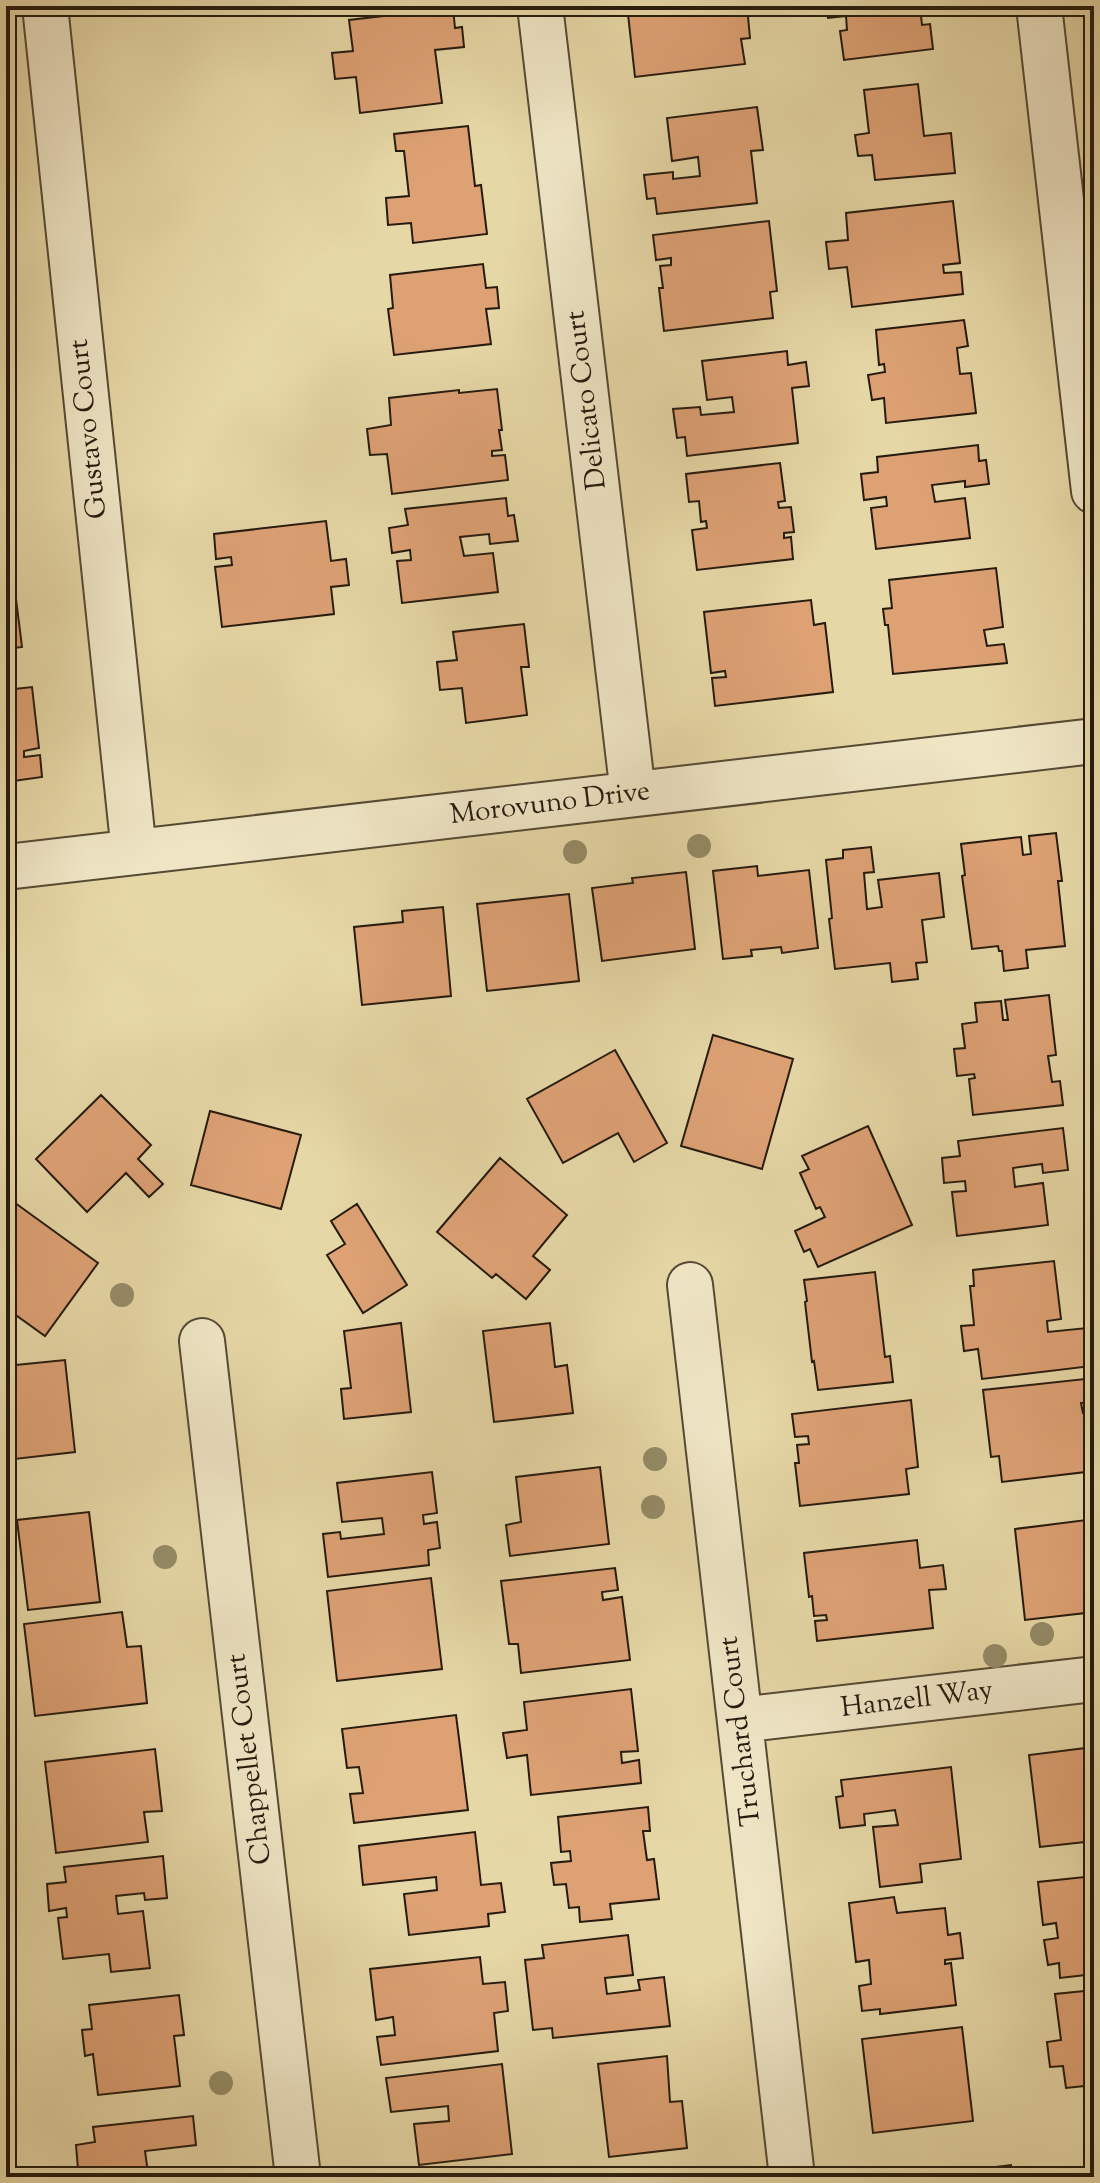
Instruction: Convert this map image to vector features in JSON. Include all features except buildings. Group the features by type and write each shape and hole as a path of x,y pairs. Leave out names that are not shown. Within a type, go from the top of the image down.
{"street":[{"name":"Gustavo Court","path":"45,6 134,852"},
{"name":"Delicato Court","path":"540,6 633,794"},
{"path":"1039,6 1076,180 1094,491"},
{"name":"Morovuno Drive","path":"6,867 1094,741"},
{"name":"Truchard Court","path":"690,1285 792,2177"},
{"name":"Chappellet Court","path":"202,1341 298,2177"},
{"name":"Hanzell Way","path":"740,1720 1094,1679"}]}
